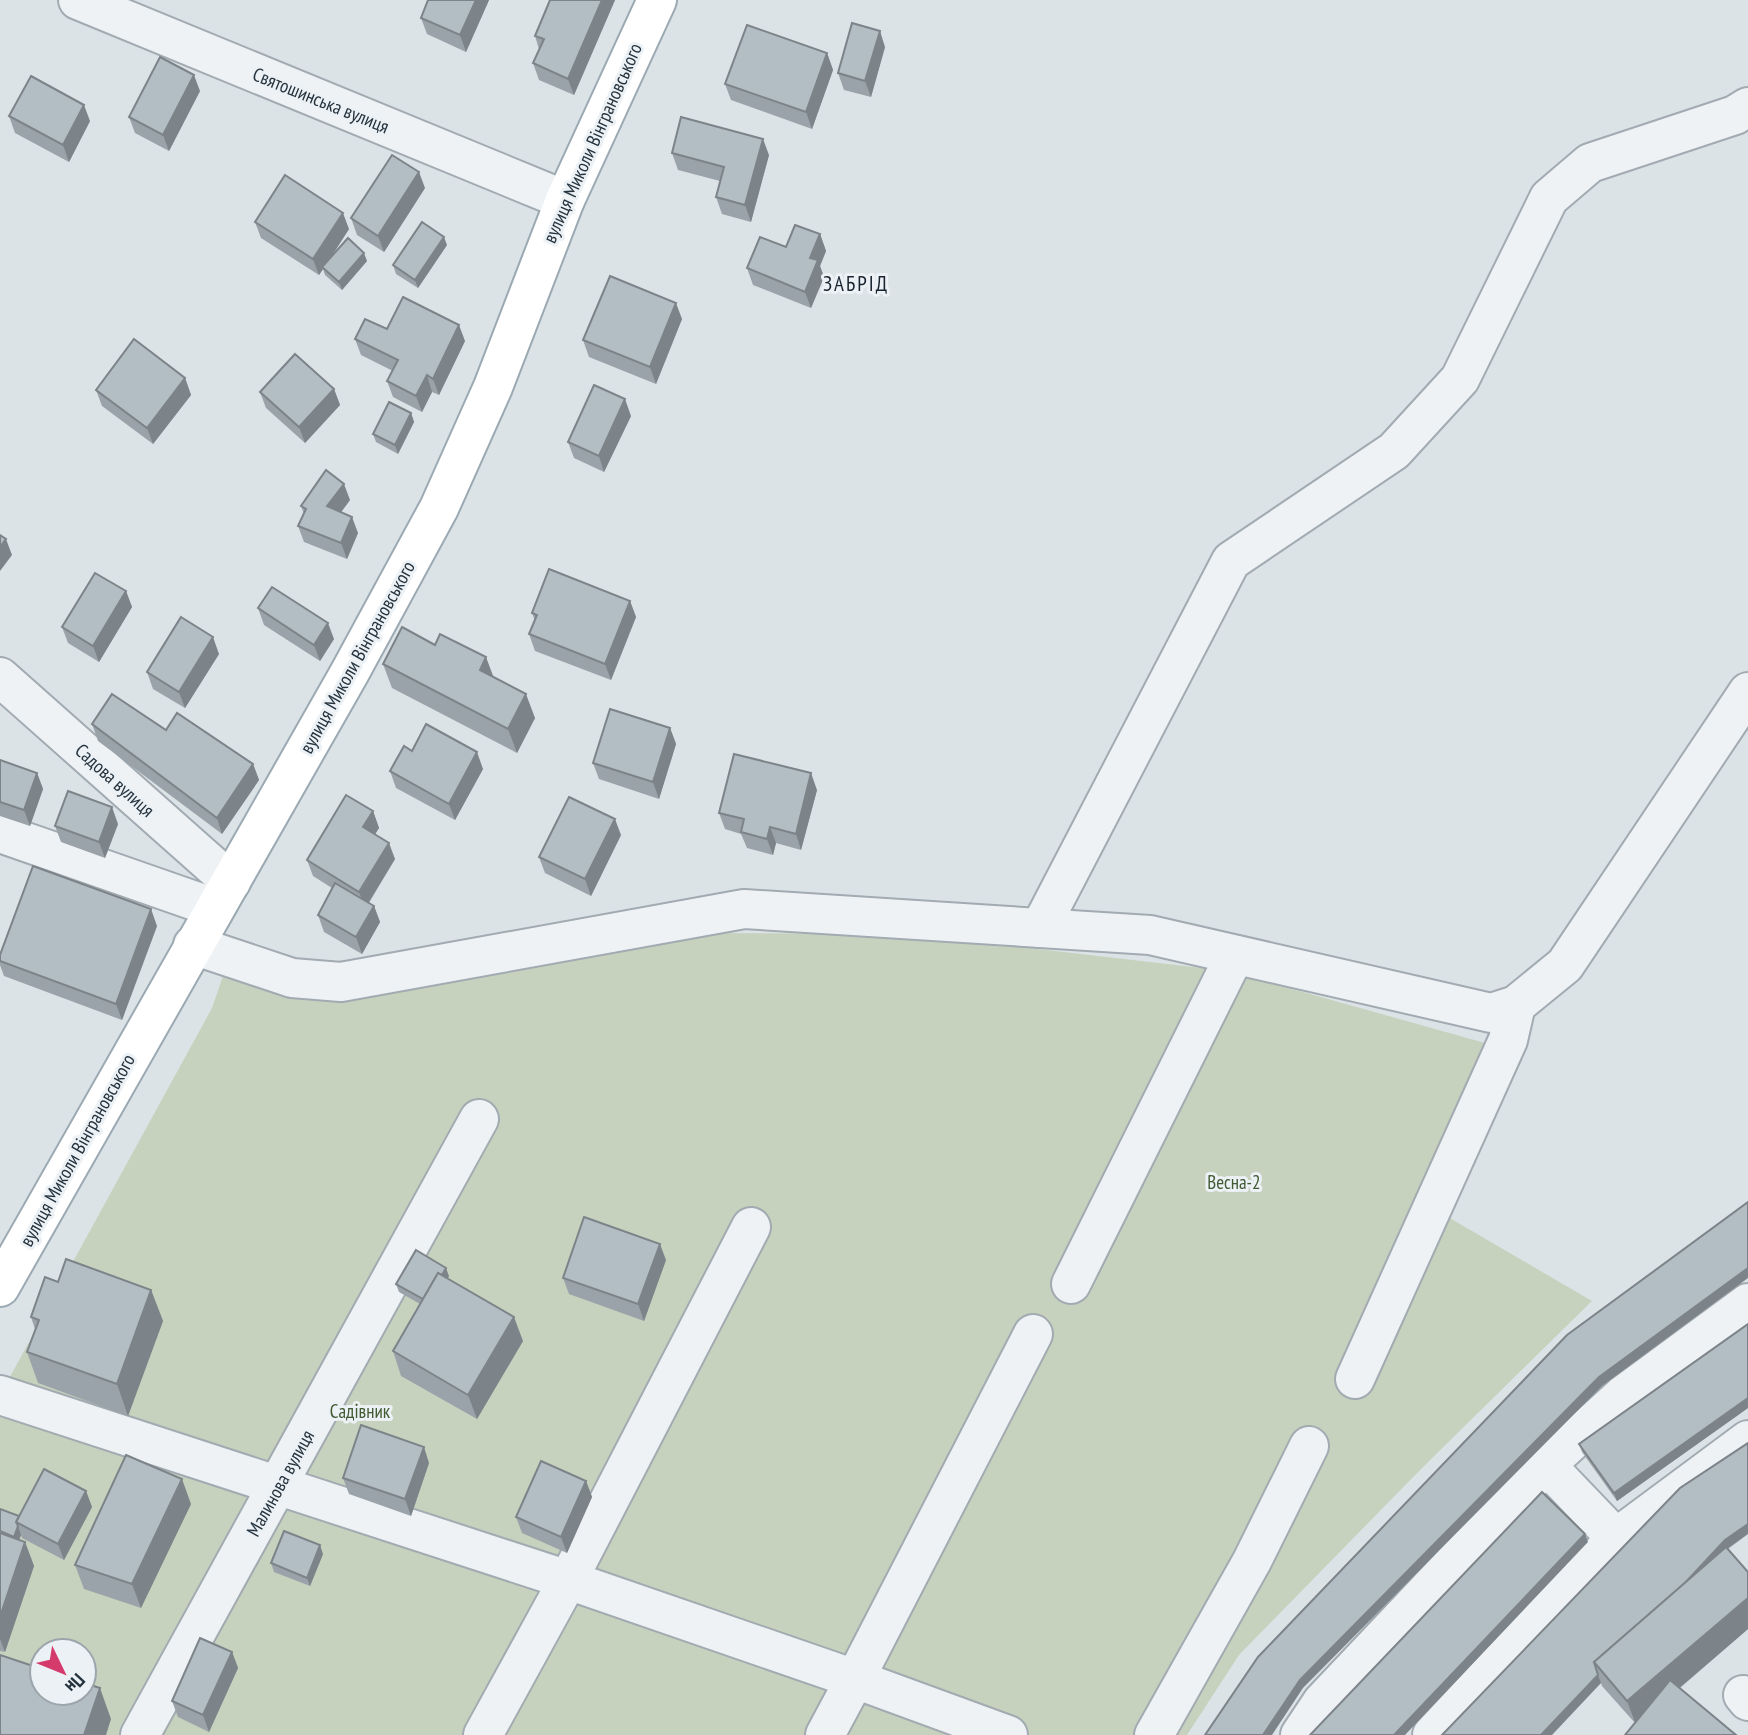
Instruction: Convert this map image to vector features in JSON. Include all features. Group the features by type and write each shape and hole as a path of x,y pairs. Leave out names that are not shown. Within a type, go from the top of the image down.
{"main road":[{"name":"вулиця Миколи Вінграновського","path":"0,1287 439,508 493,387 565,200 657,0"}],"street":[{"name":"Святошинська вулиця","path":"78,0 565,200"},
{"path":"1040,928 1231,561 1394,451 1460,379 1549,198 1590,163 1735,115 1748,107"},
{"name":"Садова вулиця","path":"0,677 223,895"},
{"path":"192,945 292,978 341,982 744,909 1150,935 1491,1013 1516,1005 1565,965 1748,692"},
{"path":"0,832 223,895"},
{"path":"1072,1284 1235,955"},
{"path":"1355,1379 1503,1053 1516,1005"},
{"name":"Малинова вулиця","path":"140,1735 479,1119"},
{"path":"483,1735 568,1580 751,1227"},
{"path":"1300,1735 1322,1702 1546,1465 1623,1395 1748,1303"},
{"path":"825,1735 1033,1334"},
{"path":"0,1395 568,1580 1008,1735"},
{"path":"1432,1735 1616,1538 1748,1440"},
{"path":"1154,1735 1252,1561 1309,1446"},
{"path":"1546,1465 1616,1538"}],"green space":[{"name":"Садівник","path":"690,933 907,934 1228,971 1510,1050 1436,1210 1592,1301 1422,1468 1239,1655 1187,1735 0,1735 0,1395 212,1008 223,976 292,998 402,990"}],"building":[{"path":"428,0 476,0 460,35 421,18"},
{"path":"550,0 602,0 568,79 533,63 544,39 535,36"},
{"path":"852,23 880,31 865,81 838,73"},
{"path":"747,25 827,53 806,112 725,84"},
{"path":"160,57 194,75 163,135 129,117"},
{"path":"31,76 84,105 63,145 9,116"},
{"path":"681,117 763,139 745,205 716,197 724,167 672,153"},
{"path":"392,155 419,172 378,236 351,218"},
{"path":"285,175 343,213 313,259 255,222"},
{"path":"422,222 444,237 415,280 393,265"},
{"path":"795,225 820,234 810,258 818,260 805,292 747,268 760,237 786,247"},
{"path":"348,238 364,253 339,282 322,267"},
{"path":"610,276 676,303 650,367 583,340"},
{"path":"403,297 459,325 433,379 427,375 416,396 387,381 398,360 355,339 365,319 387,329"},
{"path":"134,339 185,378 147,428 96,390"},
{"path":"295,354 334,389 299,427 260,392"},
{"path":"594,385 625,399 599,456 568,442"},
{"path":"389,402 411,413 395,445 373,434"},
{"path":"326,470 344,484 327,506 352,517 341,543 298,526 306,509 301,506"},
{"path":"0,535 6,539 0,547"},
{"path":"549,569 630,601 605,664 529,634 537,615 532,613"},
{"path":"95,573 126,591 93,646 62,627"},
{"path":"272,587 328,623 314,645 258,608"},
{"path":"181,617 213,637 179,692 147,672"},
{"path":"402,627 435,645 440,634 486,657 480,670 526,694 508,729 383,664"},
{"path":"112,694 166,730 177,713 253,764 217,818 92,724"},
{"path":"610,709 670,728 653,782 593,763"},
{"path":"426,724 477,752 449,804 390,771 404,746 412,751"},
{"path":"734,754 811,773 796,834 770,827 767,839 741,832 744,819 719,813"},
{"path":"0,760 37,773 24,810 0,802"},
{"path":"68,791 112,807 99,842 55,826"},
{"path":"346,795 373,811 363,827 389,843 359,892 307,860"},
{"path":"569,797 615,819 585,879 539,857"},
{"path":"33,866 151,909 116,1004 0,961"},
{"path":"335,883 374,906 356,937 318,915"},
{"path":"1748,1202 1748,1268 1599,1377 1300,1680 1263,1735 1205,1735 1258,1657 1567,1335"},
{"path":"584,1217 660,1244 638,1304 563,1278"},
{"path":"416,1250 446,1268 442,1275 438,1273 423,1299 396,1284"},
{"path":"66,1259 151,1290 117,1384 27,1352 39,1320 31,1317 45,1277 58,1282"},
{"path":"438,1273 514,1317 468,1395 393,1351"},
{"path":"1748,1324 1748,1398 1614,1493 1579,1444"},
{"path":"361,1425 424,1447 405,1499 343,1478"},
{"path":"1748,1443 1748,1524 1725,1540 1684,1584 1594,1662 1598,1675 1541,1735 1442,1735 1680,1488"},
{"path":"126,1455 182,1479 132,1584 75,1565"},
{"path":"541,1461 586,1481 561,1537 516,1517"},
{"path":"44,1469 86,1491 58,1544 16,1522"},
{"path":"1542,1492 1585,1534 1394,1735 1310,1735"},
{"path":"0,1509 19,1516 14,1537 0,1531"},
{"path":"284,1531 320,1545 307,1578 271,1563"},
{"path":"0,1533 25,1542 0,1617"},
{"path":"1726,1547 1748,1572 1748,1598 1627,1701 1594,1662"},
{"path":"200,1638 232,1652 203,1715 172,1701"},
{"path":"0,1655 28,1664 28,1707 94,1707 84,1735 0,1735"},
{"path":"1670,1680 1736,1735 1625,1735"}],"district":[{"name":"ЗАБРІД","path":"856,284"}],"park label":[{"name":"Весна-2","path":"1234,1182"}]}
